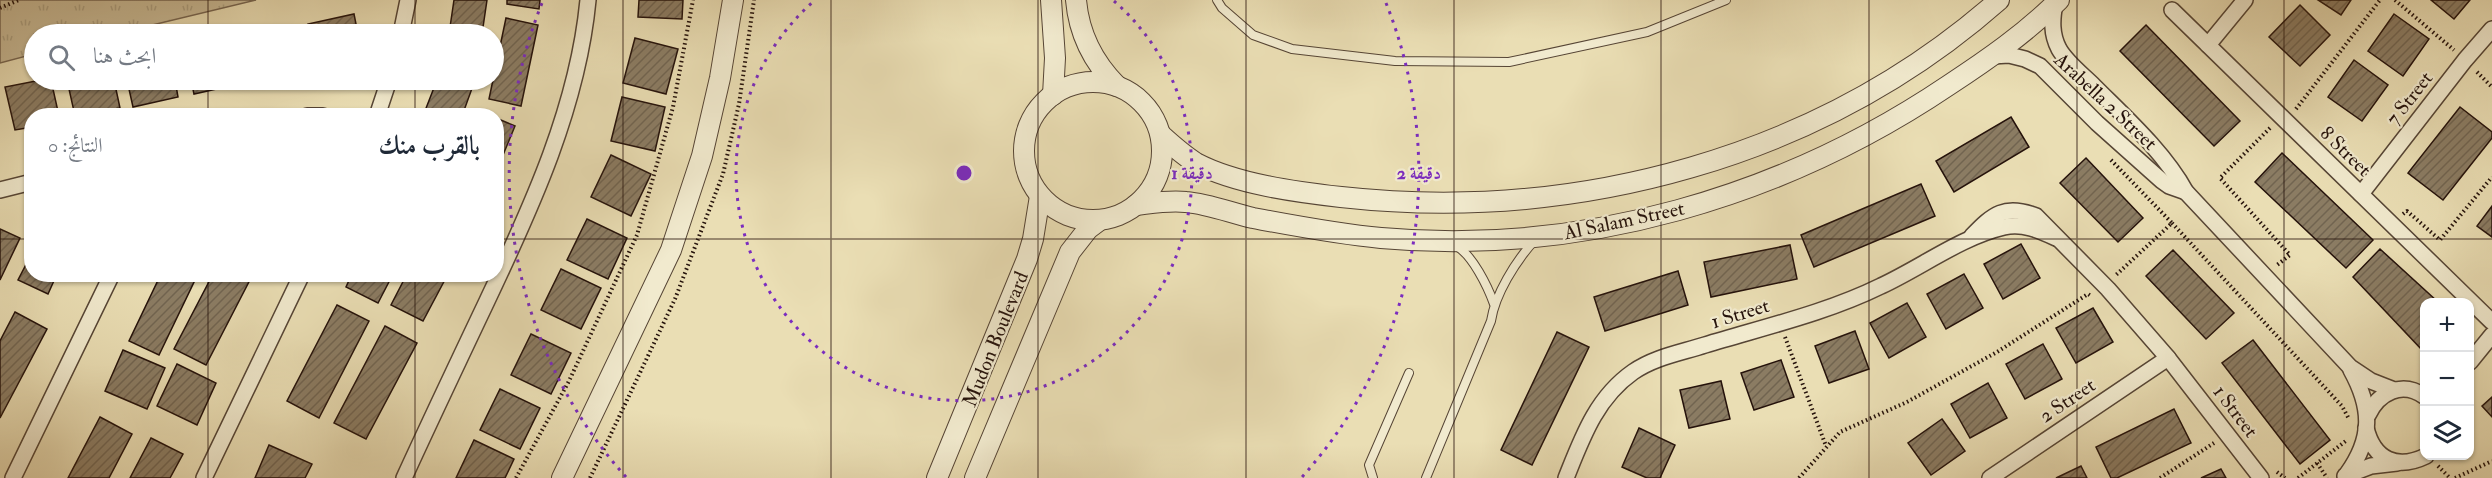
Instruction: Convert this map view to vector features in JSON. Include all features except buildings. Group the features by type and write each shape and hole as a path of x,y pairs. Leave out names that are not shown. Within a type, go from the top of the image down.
{"street":[{"path":"403,24 408,0"},
{"path":"504,265 540,183 561,125 574,75 588,0"},
{"path":"562,478 671,250 702,156 720,78 733,0"},
{"path":"1051,0 1055,58 1053,95"},
{"path":"1076,0 1080,26 1086,43 1094,59 1117,86"},
{"name":"Al Salam Street","path":"1161,135 1197,163 1218,172 1252,182 1320,195 1388,202 1457,204 1525,201 1593,191 1661,177 1726,157 1785,135 1842,108 1896,77 1999,0"},
{"path":"2208,45 2245,0"},
{"name":"Al Salam Street","path":"1136,205 1161,201 1186,202 1320,231 1383,238 1446,241 1537,237 1618,225 1734,194 1798,170 1859,141 1917,107 1992,56 2057,2"},
{"name":"Arabella 2 Street","path":"2057,2 2052,19 2053,35 2060,50 2174,172 2186,192 2350,367 2371,381 2394,390 2420,392"},
{"name":"8 Street","path":"2172,10 2492,322"},
{"name":"7 Street","path":"2361,195 2465,60 2492,29"},
{"name":"Arabella 2 Street","path":"1992,56 2009,55 2040,66 2128,151 2169,186 2186,192"},
{"path":"1095,82 1117,86 1137,97 1152,114 1161,135 1162,161 1154,186 1136,205 1119,215 1100,220 1078,218 1057,210 1040,196 1029,176 1024,154 1027,132 1036,111 1053,95 1073,85 1095,82"},
{"path":"380,108 386,90"},
{"path":"2128,151 2142,136"},
{"path":"0,190 24,184"},
{"name":"Mudon Boulevard","path":"937,478 1027,259 1033,239 1040,196"},
{"name":"1 Street","path":"1566,478 1590,420 1609,393 1633,372 1662,357 1830,307 1880,287 1927,264 1972,236 1995,215 2008,210 2023,211 2036,216 2108,289 2168,357 2261,478"},
{"name":"Mudon Boulevard","path":"975,478 1070,252 1078,240 1100,220"},
{"path":"13,478 108,282"},
{"path":"204,478 298,282"},
{"path":"404,478 496,282"},
{"path":"2474,356 2492,335"},
{"name":"2 Street","path":"1990,478 2168,357"},
{"name":"Arabella 2 Street","path":"2350,367 2359,385 2369,440 2376,451 2385,458 2397,462"},
{"path":"2345,476 2360,453 2373,404 2383,395 2394,390"},
{"path":"2345,476 2372,466 2413,462 2420,459"}],"lane":[{"path":"1217,0 1222,8 1253,35 1292,49 1395,61 1509,62 1647,32 1726,0"},
{"path":"1426,478 1491,321 1494,304 1522,257 1537,237"},
{"path":"1446,241 1463,249 1485,279 1494,304"},
{"path":"1373,478 1369,465 1410,373"}],"path":[{"path":"0,8 19,0"},
{"path":"516,478 569,381 638,235 673,107 693,0"},
{"path":"2268,260 2276,267 2290,255 2220,178 2271,127 2278,131 2380,0"},
{"path":"2395,0 2465,60 2492,87"},
{"path":"2109,159 2172,223 2342,406 2350,422"},
{"path":"2391,225 2407,211 2440,240 2492,177"},
{"path":"1798,478 1840,432 1907,402 1997,352 2088,294 2096,300 2121,280 2116,274 2172,223"},
{"path":"1780,322 1826,446"},
{"path":"2298,478 2349,438 2350,430"},
{"path":"2160,478 2227,434"},
{"path":"2455,478 2492,460"},
{"path":"2317,463 2327,478"}],"green space":[{"path":"0,0 256,0 156,24 24,24 24,57 0,63"}]}
